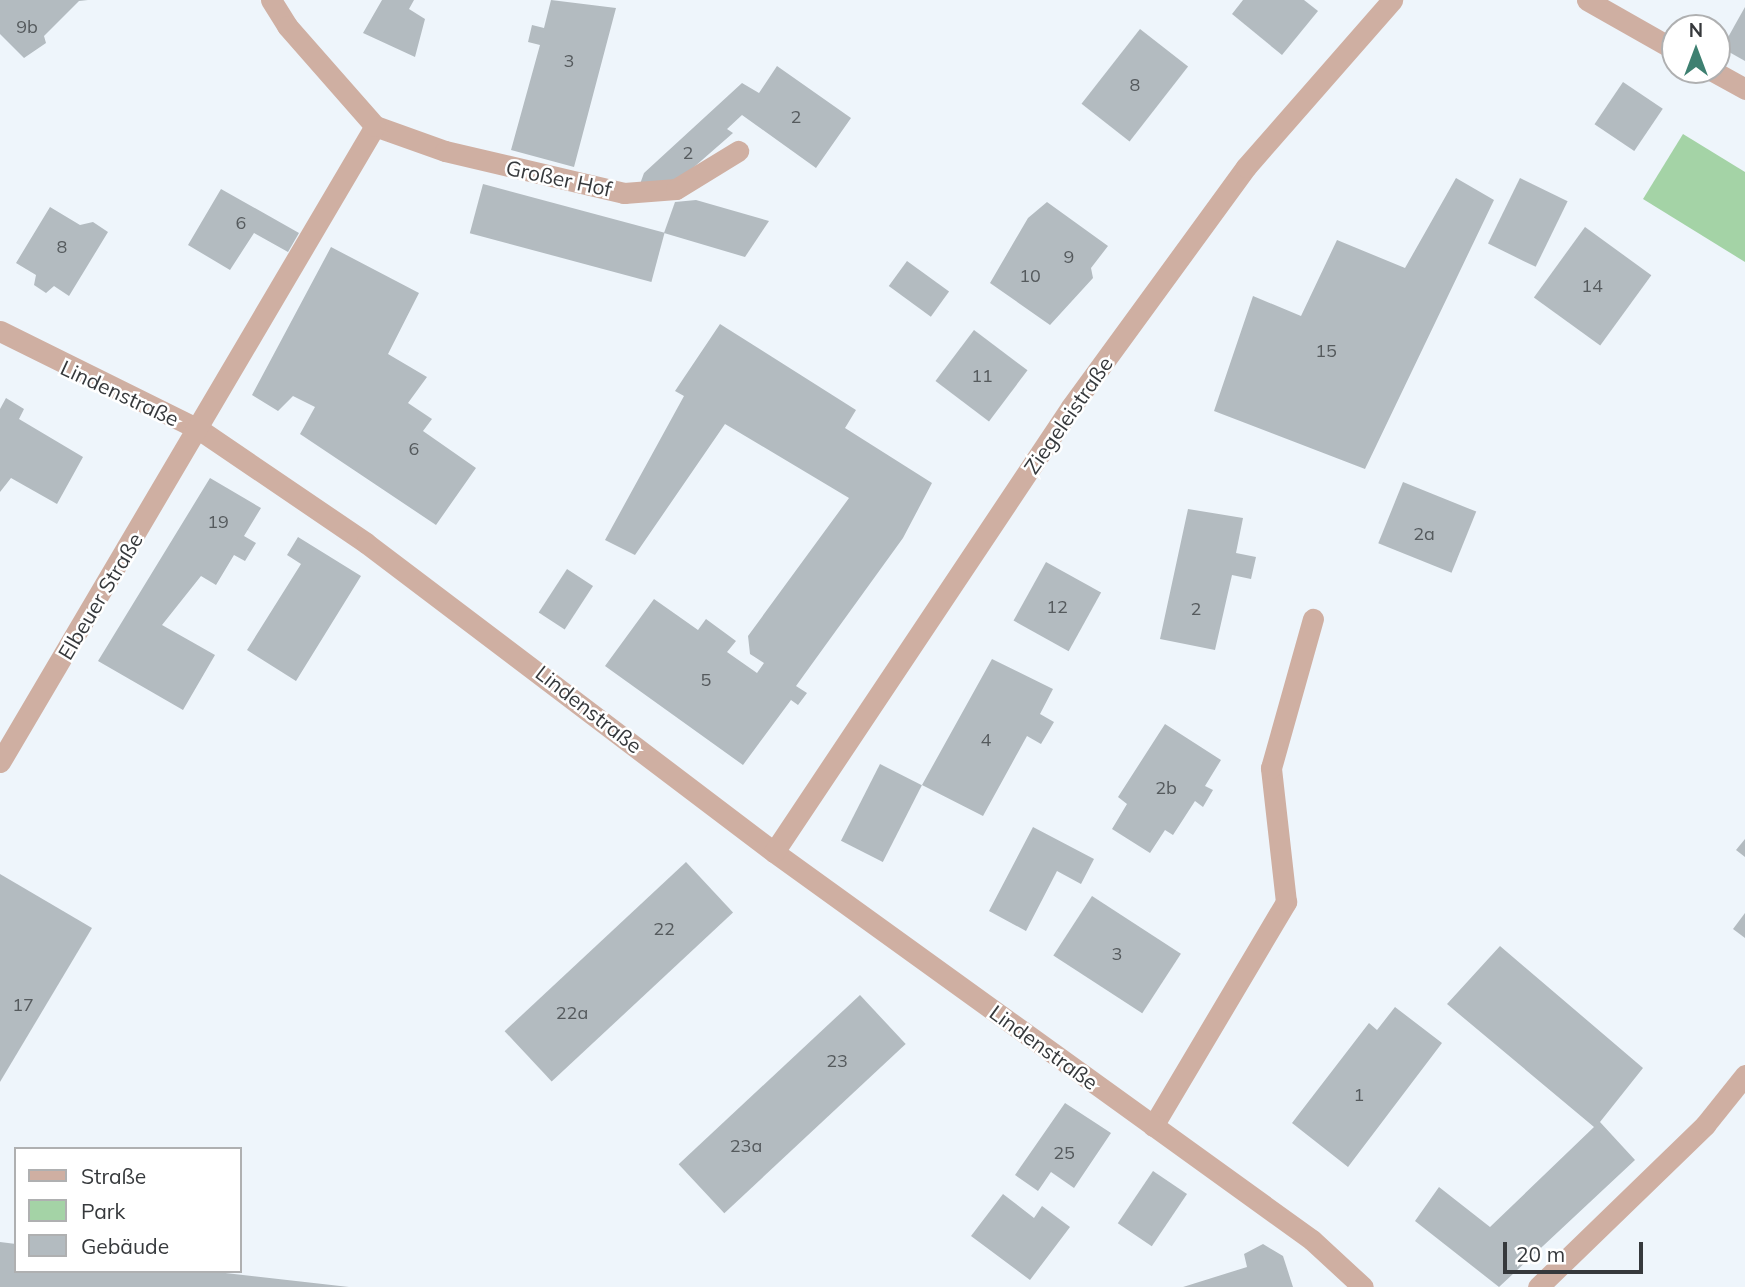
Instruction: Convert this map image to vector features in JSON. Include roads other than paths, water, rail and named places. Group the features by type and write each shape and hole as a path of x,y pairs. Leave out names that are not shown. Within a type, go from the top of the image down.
{"street":[{"name":"Großer Hof","path":"271,0 287,26 375,126 445,151 624,193 676,189 738,151"},
{"name":"Ziegeleistraße","path":"774,852 1079,397 1246,167 1392,0"},
{"path":"1587,0 1661,42"},
{"path":"200,430 375,126"},
{"name":"Lindenstraße","path":"0,331 200,430 447,600 774,852 1312,1240 1363,1287"},
{"name":"Elbeuer Straße","path":"0,762 200,430"},
{"path":"1153,1126 1286,902 1271,768 1313,619"},
{"path":"1538,1287 1705,1125 1745,1075"}]}
